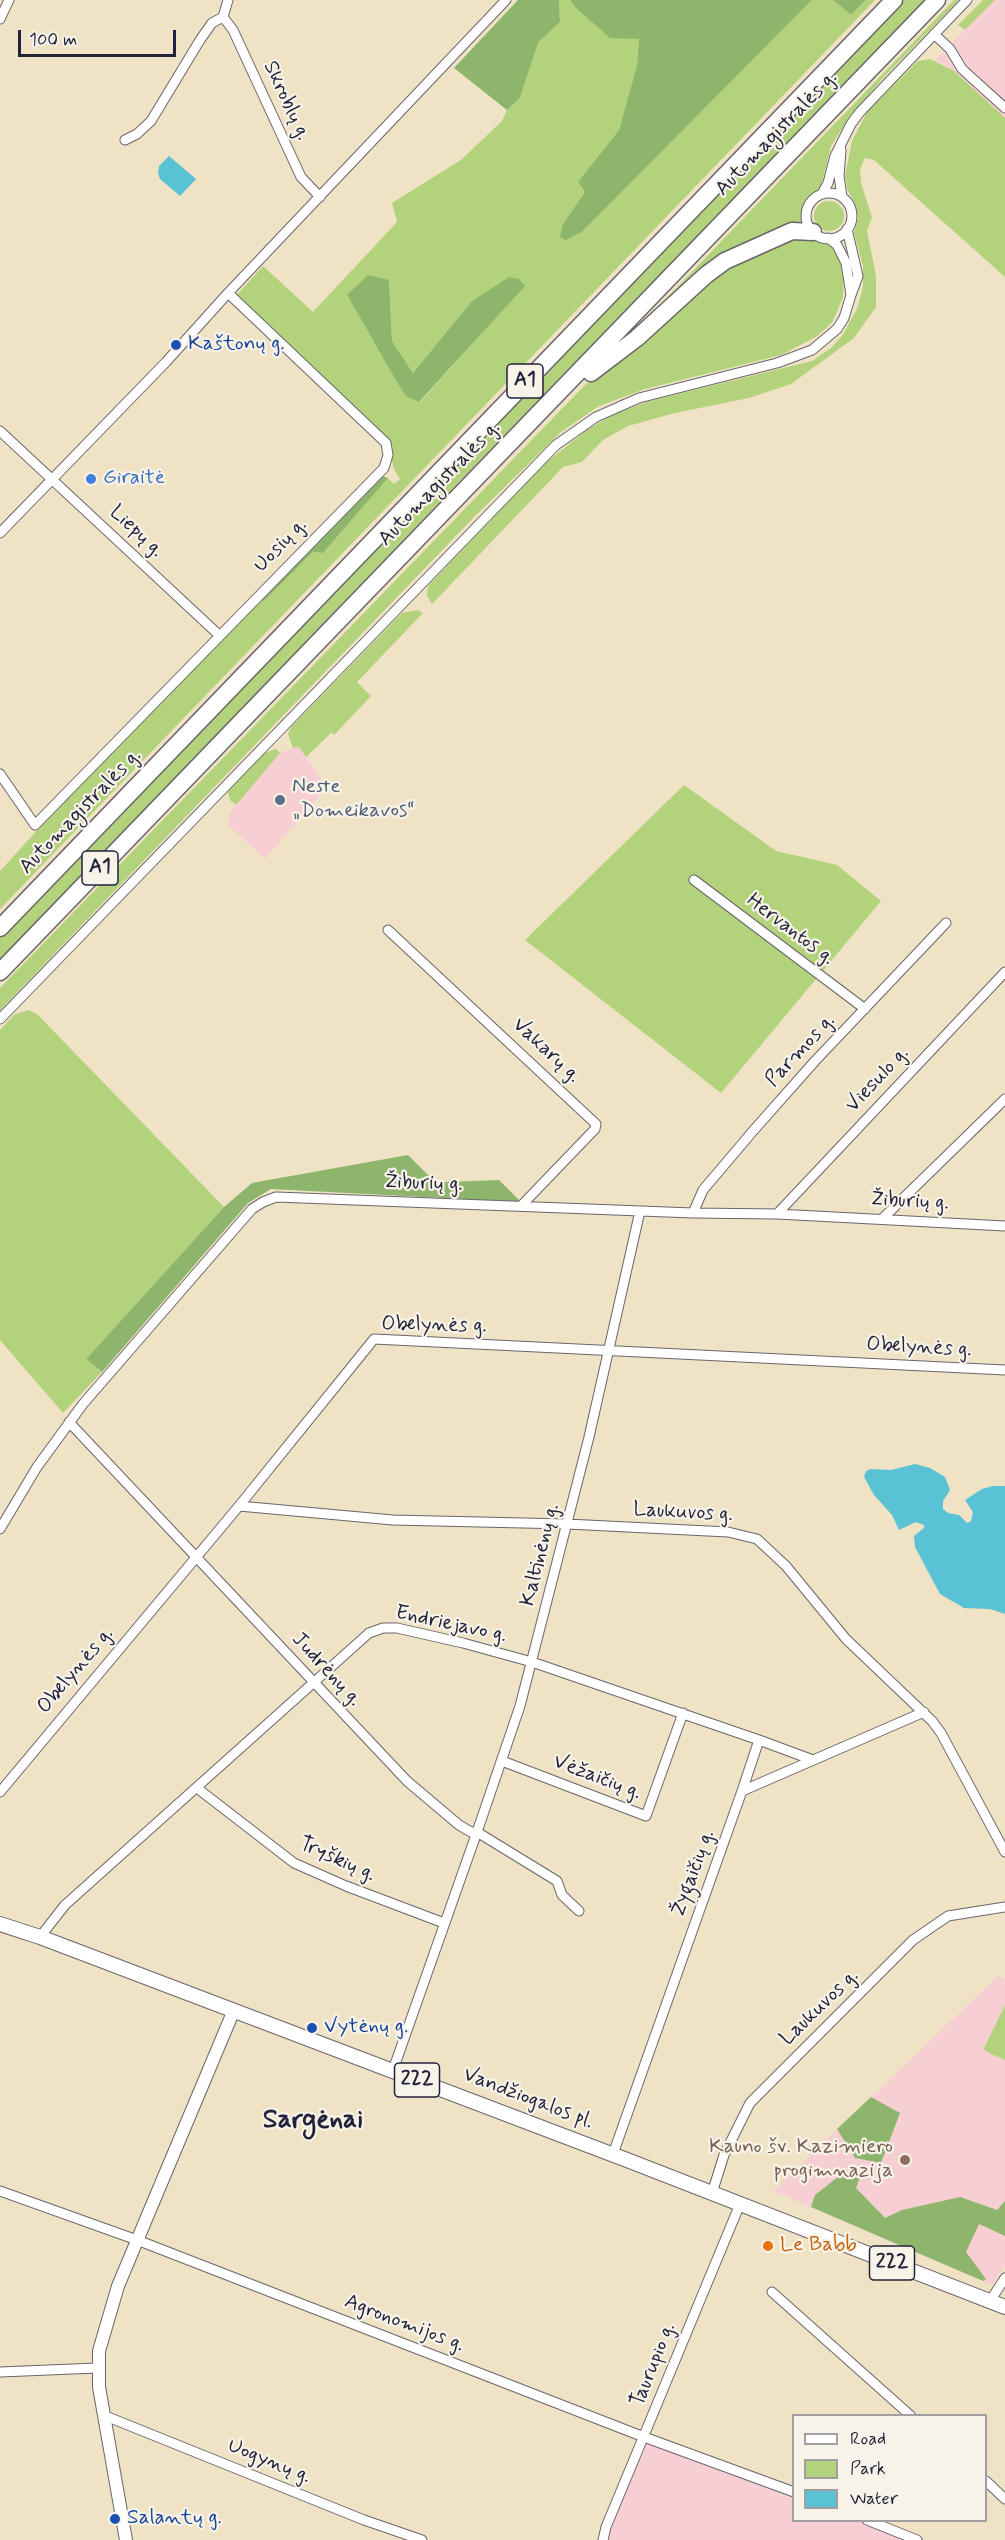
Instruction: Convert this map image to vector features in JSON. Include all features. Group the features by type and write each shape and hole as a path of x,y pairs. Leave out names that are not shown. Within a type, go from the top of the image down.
{"highway":[{"name":"Automagistralės g.","path":"0,928 894,0"},
{"name":"Automagistralės g.","path":"0,972 937,0"},
{"path":"367,591 388,579 596,368 637,338 706,275 747,250 792,231 820,235"}],"main road":[{"name":"Vandžiogalos pl.","path":"0,1924 393,2070 1005,2307"},
{"path":"126,2540 103,2415 97,2368 102,2334 137,2240 234,2010"}],"street":[{"path":"0,19 9,0"},
{"path":"125,140 137,134 151,121 200,40 212,23 223,17 228,0"},
{"path":"0,534 506,0"},
{"path":"822,194 842,142 860,111 967,0"},
{"name":"Skroblų g.","path":"223,17 233,30 301,177 320,197"},
{"path":"934,34 950,49 962,69 1005,108"},
{"path":"0,1019 556,445 596,417 639,398 777,363 812,350 837,329 844,318 858,276 848,229 852,216 851,209 842,197 839,176 842,142"},
{"path":"842,197 831,193 822,194 812,200 807,213 809,226 837,245 846,263 852,296"},
{"path":"820,235 839,236 848,229"},
{"name":"Uosių g.","path":"0,774 35,825 384,468 388,455 386,443 228,293"},
{"name":"Liepų g.","path":"0,431 219,635"},
{"name":"Hervantos g.","path":"694,880 865,1009"},
{"name":"Parmos g.","path":"693,1213 703,1190 746,1139 946,923"},
{"name":"Vakarų g.","path":"388,930 596,1124 595,1129 521,1206"},
{"name":"Viesulo g.","path":"777,1214 1005,972"},
{"path":"882,1219 1005,1099"},
{"name":"Žiburių g.","path":"0,1529 37,1467 69,1422 244,1218 263,1202 276,1197 1003,1223"},
{"name":"Kaltinėnų g.","path":"393,2070 502,1761 532,1662 609,1352 640,1211"},
{"name":"Obelynės g.","path":"0,1792 239,1506 374,1339 1005,1370"},
{"name":"Judrėnų g.","path":"69,1422 428,1801 459,1825 471,1832 477,1832 557,1881 562,1895 579,1911"},
{"name":"Laukuvos g.","path":"239,1506 393,1520 567,1524 728,1532 757,1539 786,1566 846,1639 924,1712 941,1733 1005,1852"},
{"name":"Endriejavo g.","path":"40,1937 65,1905 369,1633 383,1628 463,1643 532,1662 813,1760"},
{"path":"742,1791 924,1712"},
{"name":"Vėžaičių g.","path":"502,1761 646,1816 682,1713"},
{"name":"Žygaičių g.","path":"613,2154 759,1740"},
{"name":"Tryškių g.","path":"197,1788 294,1863 346,1886 444,1923"},
{"name":"Laukuvos g.","path":"712,2193 724,2155 750,2103 913,1940 948,1916 1005,1907"},
{"name":"Agronomijos g.","path":"0,2191 137,2240 644,2437 792,2491"},
{"name":"Taurupio g.","path":"603,2540 606,2527 740,2204"},
{"path":"990,2301 1005,2278"},
{"path":"772,2292 910,2414"},
{"path":"0,2372 97,2368"},
{"name":"Uogynų g.","path":"103,2415 364,2520 422,2540"},
{"path":"987,2482 1005,2499"},
{"path":"872,2522 917,2540"}],"shaded area":[{"path":"995,0 1005,0 1005,118 954,71 935,60"},
{"path":"299,746 321,779 321,794 265,859 228,825 229,813 280,753"},
{"name":"Kauno šv. Kazimiero progimnazija","path":"998,1976 1005,1980 1005,2266 992,2285 773,2191"},
{"path":"644,2437 792,2492 792,2522 870,2522 917,2540 603,2540"}],"green space":[{"path":"518,0 559,0 560,22 538,43 520,98 507,110 454,68"},
{"path":"559,0 570,0 575,7 639,38 637,65 619,130 578,182 585,192 563,224 566,240 582,232 812,0 833,0 851,15 866,0 875,0 0,909 0,871 118,742 260,599 264,601 313,552 323,553 388,478 394,484 400,479 394,469 386,438 237,295 263,266 313,312 397,222 392,203 461,160 502,121 507,110 520,98 538,43 560,22","holes":["389,280 392,341 413,373 471,302 524,286 420,402 406,395 399,386 347,295"]},
{"path":"570,0 812,0 582,232 566,240 560,237 563,224 585,192 578,182 619,130 637,65 639,39 610,38"},
{"path":"833,0 866,0 851,15"},
{"path":"903,0 927,0 452,489 0,960 0,937"},
{"path":"954,0 959,0 883,78 850,116 831,146 821,186 805,203 802,211 802,224 764,237 631,335"},
{"path":"983,0 995,0 965,30 958,25"},
{"path":"930,59 954,71 1005,118 1005,277 874,160 865,158 860,169 861,183 872,217 867,231 876,276 876,307 854,338 791,384 749,398 675,413 628,426 603,440 582,462 563,467 432,604 427,596 428,586 543,465 587,430 611,416 646,402 812,361 831,348 842,336 857,309 863,287 863,266 854,233 858,218 845,176 852,141 867,112 918,61"},
{"path":"829,201 835,202 843,210 843,222 835,230 829,231 823,230 815,222 814,216 815,210 823,202"},
{"path":"792,236 816,238 829,244 841,258 844,271 843,297 833,321 826,328 816,337 781,355 645,389 599,406 561,432 476,515 0,1010 0,988 584,386 716,273"},
{"path":"368,275 389,280 392,341 413,373 471,302 509,277 519,279 525,286 419,402 406,396 399,386 347,295"},
{"path":"382,476 388,478 323,553 313,552 264,601 260,599"},
{"path":"418,610 423,613 357,682 371,696 334,735 332,732 306,757 299,747 293,748 288,734 291,727 402,613"},
{"path":"276,749 280,753 236,805 230,800 228,793 231,786 264,753"},
{"path":"684,785 776,851 837,865 881,901 721,1093 525,940"},
{"path":"28,1010 37,1014 224,1207 86,1359 102,1372 63,1413 0,1340 0,1030 14,1015"},
{"path":"408,1155 439,1186 445,1182 499,1180 521,1202 271,1189 248,1203 102,1372 86,1359 224,1207 252,1183"},
{"path":"1005,2005 1005,2060 985,2051 984,2048"},
{"path":"871,2097 900,2113 881,2163 855,2158 837,2129"},
{"path":"862,2172 856,2188 885,2218 902,2210 960,2197 997,2210 1005,2201 1005,2236 979,2224 966,2252 986,2279 983,2281 811,2207 815,2195 843,2173"}],"water":[{"path":"169,156 196,179 180,196 160,179 158,173 159,166"},
{"path":"915,1464 930,1468 945,1477 950,1490 943,1501 943,1509 948,1513 959,1515 967,1523 971,1521 973,1512 965,1500 982,1489 1005,1486 1005,1614 990,1609 964,1608 940,1594 915,1547 914,1536 924,1528 924,1525 916,1522 899,1530 892,1515 874,1495 864,1477 866,1471 871,1469 891,1470"}],"place":[{"name":"Kaštonų g.","path":"176,345"},
{"name":"Giraitė","path":"91,479"},
{"name":"Neste „Domeikavos“","path":"280,800"},
{"name":"Vytėnų g.","path":"312,2028"},
{"name":"Kauno šv. Kazimiero progimnazija","path":"905,2160"},
{"name":"Le Babb","path":"768,2246"},
{"name":"Salantų g.","path":"115,2519"}],"district":[{"name":"Sargėnai","path":"313,2121"}]}
